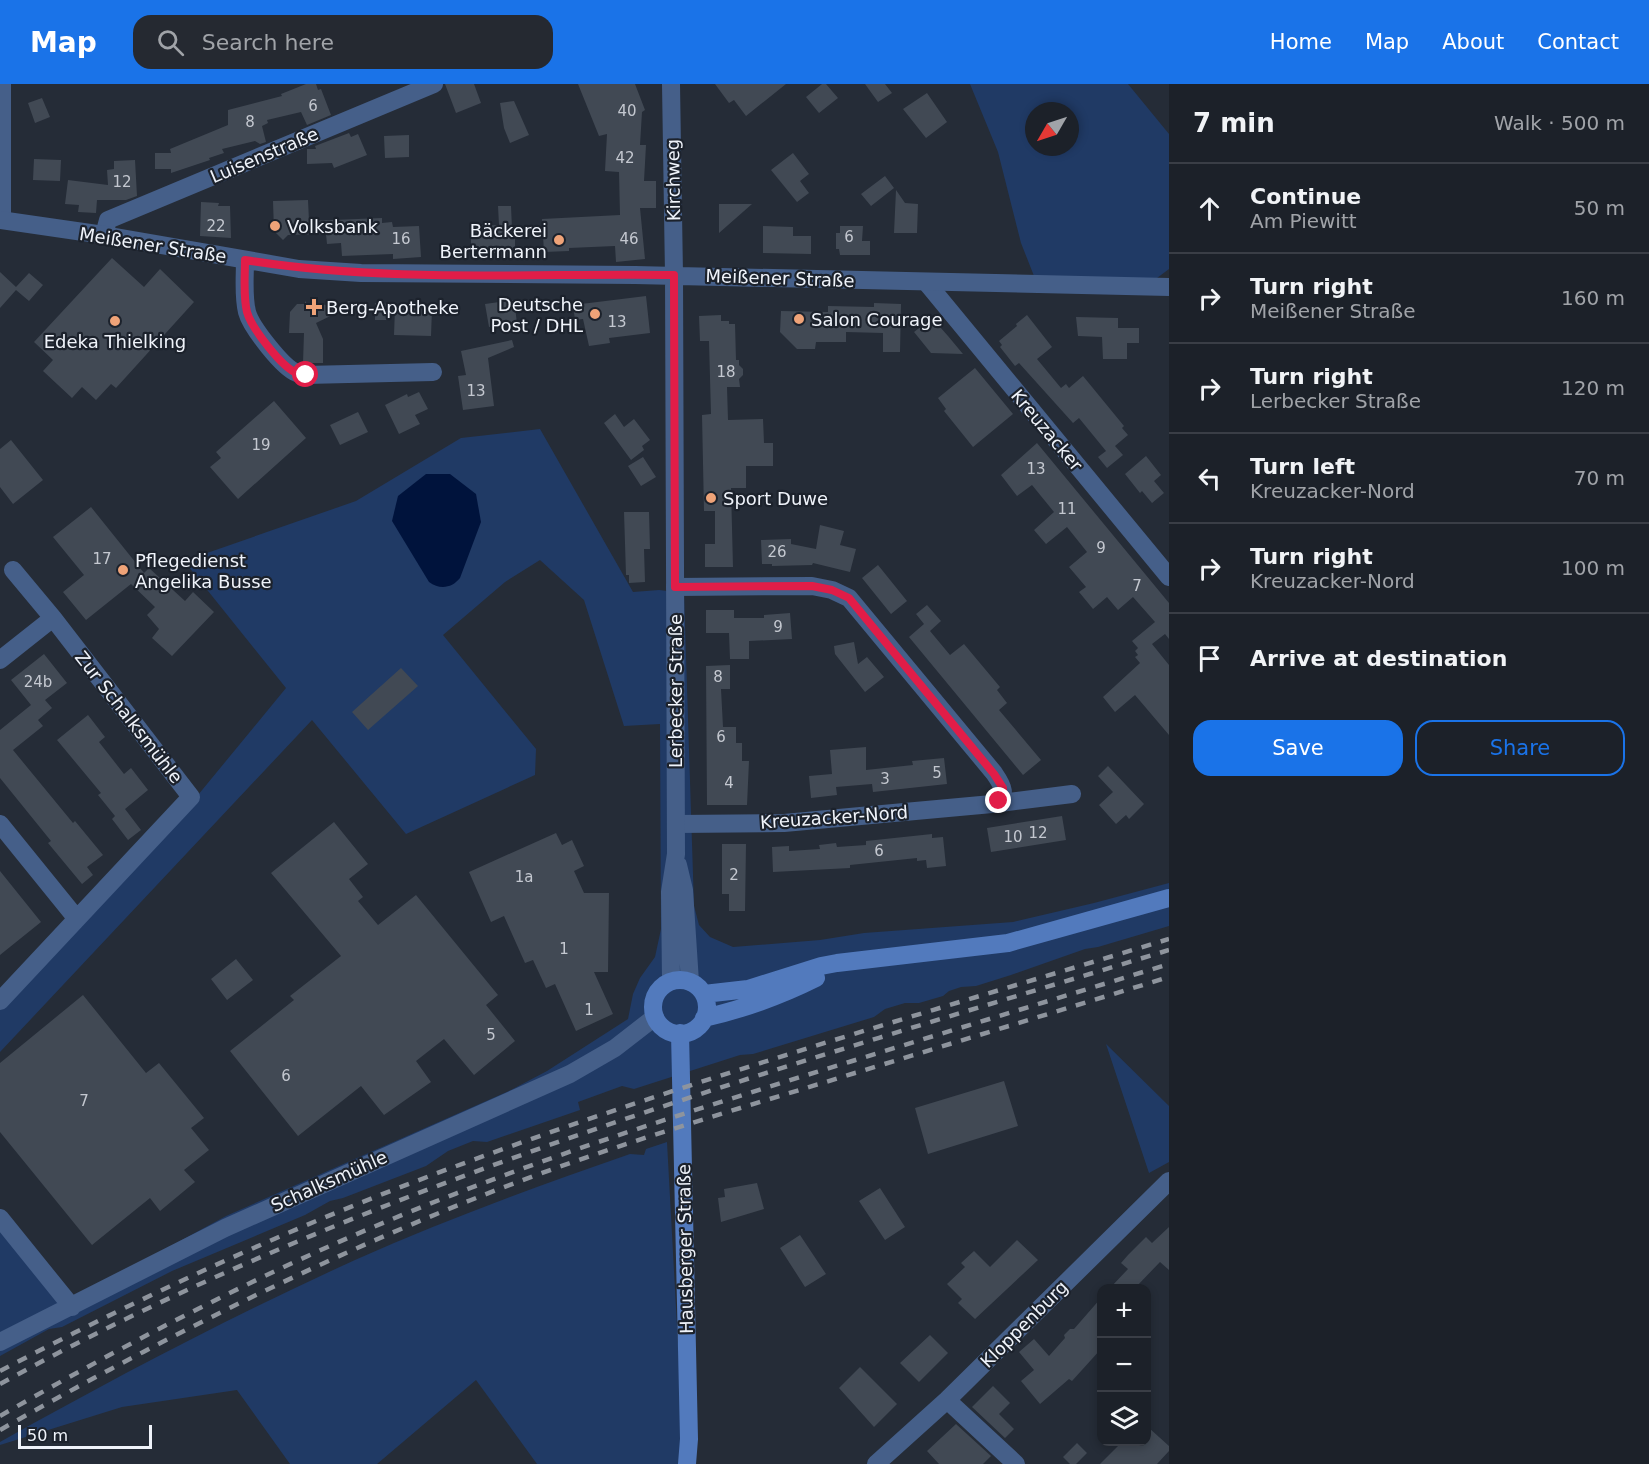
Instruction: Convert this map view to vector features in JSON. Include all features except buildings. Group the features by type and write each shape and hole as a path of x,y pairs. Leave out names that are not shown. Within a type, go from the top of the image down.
{"main road":[{"path":"704,994 748,989 821,966 1008,943 1169,898"},
{"path":"704,1018 740,1010 788,991 847,962"},
{"path":"671,981 690,982 704,994 707,1006 704,1018 697,1028 680,1033 668,1030 658,1023 655,1017 653,1009 658,992 671,981"},
{"name":"Hausberger Straße","path":"680,1033 689,1439 687,1464"}],"street":[{"path":"1,220 2,84"},
{"name":"Luisenstraße","path":"104,235 108,220 434,84"},
{"name":"Kirchweg","path":"671,84 674,275"},
{"name":"Meißener Straße","path":"1,220 104,235 298,269 361,273 674,275 1169,287"},
{"path":"245,260 247,314 253,326 286,366 297,373 306,375 433,372"},
{"name":"Lerbecker Straße","path":"671,981 670,892 676,855 674,275"},
{"name":"Kreuzacker","path":"926,282 1169,577"},
{"name":"Zur Schalksmühle","path":"0,1001 191,797 53,618 13,570"},
{"path":"675,587 812,586 832,590 849,598 1001,783 1003,797 992,804"},
{"path":"0,660 53,618"},
{"name":"Kreuzacker-Nord","path":"676,824 784,823 992,804 1072,794"},
{"path":"0,824 77,919"},
{"name":"Lerbecker Straße","path":"676,855 684,890 690,982"},
{"name":"Schalksmühle","path":"0,1342 225,1228 570,1074 615,1048 655,1017"},
{"name":"Kloppenburg","path":"876,1464 947,1400 1169,1180"},
{"path":"0,1218 72,1307"},
{"path":"947,1400 1016,1464"}],"shaded area":[{"path":"970,84 1128,84 1169,134 1169,269 1153,281 1036,281 1021,243 998,152"},
{"path":"540,429 633,592 659,590 684,593 694,906 699,925 710,937 733,947 820,940 864,933 1013,922 1169,883 1169,926 1085,949 976,986 961,987 943,996 885,1009 874,1017 753,1054 740,1055 634,1089 622,1086 578,1102 580,1110 487,1142 473,1141 448,1151 426,1166 330,1201 305,1215 172,1271 62,1327 49,1329 0,1356 0,1218 66,1303 226,1216 511,1090 547,1071 628,1019 633,994 640,978 655,957 661,929 660,724 624,726 584,600 540,560 505,582 443,635 536,749 535,775 406,834 312,720 0,1052 0,1003 198,795 286,688 184,561 356,501 461,438"},
{"path":"426,474 450,474 476,494 481,522 460,578 446,587 429,582 392,521 398,496"},
{"path":"1106,1044 1169,1106 1169,1162 1149,1173"},
{"path":"667,1142 683,1437 679,1464 537,1464 476,1380 377,1464 290,1464 237,1390 122,1407 0,1445 0,1442 176,1347 355,1260 491,1204 630,1154 644,1155 646,1149"}],"railway":[{"path":"0,1371 145,1298 244,1252 343,1210 488,1154 778,1057 1169,939"},
{"path":"0,1384 139,1313 281,1248 426,1190 572,1137 721,1087 1169,950"},
{"path":"0,1416 149,1334 251,1283 355,1235 461,1191 682,1114 1169,964"},
{"path":"0,1430 231,1307 350,1251 512,1184 680,1127 1169,977"}],"place":[{"name":"Volksbank","path":"275,226"},
{"name":"Bäckerei Bertermann","path":"559,240"},
{"name":"Berg-Apotheke","path":"314,307"},
{"name":"Deutsche Post / DHL","path":"595,314"},
{"name":"Salon Courage","path":"799,319"},
{"name":"Edeka Thielking","path":"115,321"},
{"name":"Sport Duwe","path":"711,498"},
{"name":"Pflegedienst Angelika Busse","path":"123,570"}],"route":[{"path":"306,375 297,373 286,366 253,326 247,314 245,300 245,260 298,269 361,273 674,275 675,587 812,586 842,593 849,598 994,774 1004,792 999,801"}]}
